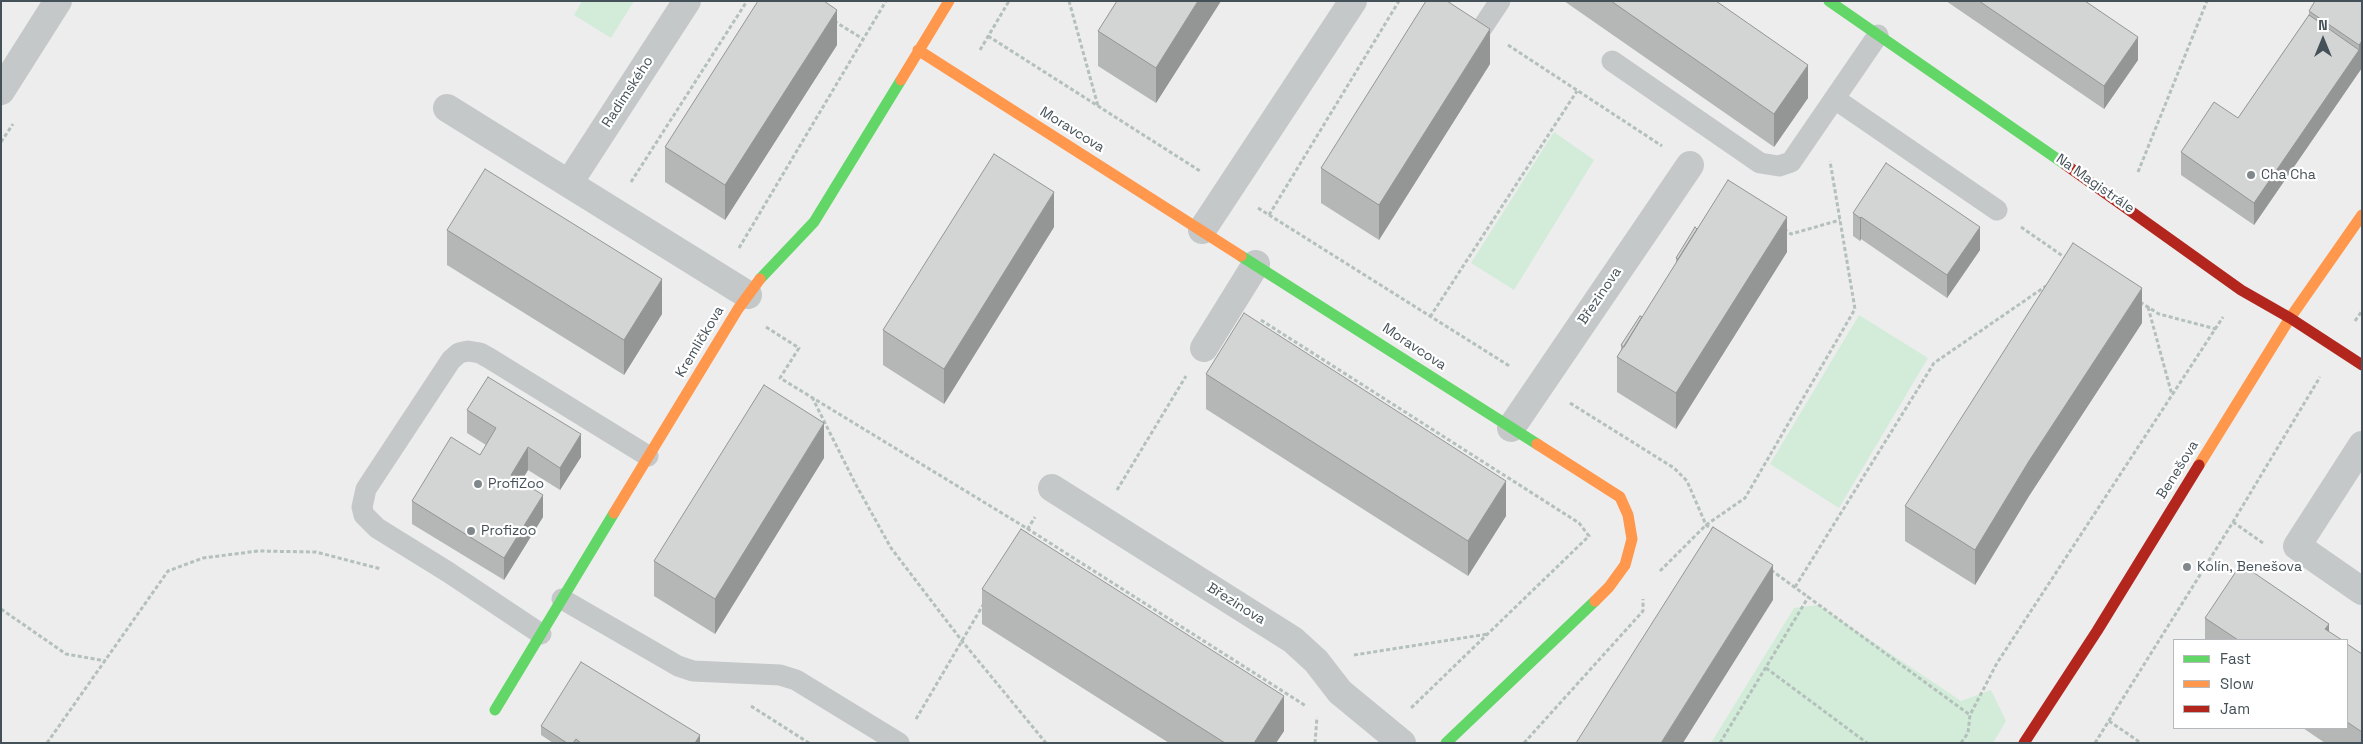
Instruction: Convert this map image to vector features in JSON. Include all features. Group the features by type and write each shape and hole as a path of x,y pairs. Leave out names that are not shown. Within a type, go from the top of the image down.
{"street":[{"path":"1,91 58,1"},
{"name":"Radimského","path":"569,183 688,1"},
{"name":"Kremličkova","path":"495,710 743,302 761,277 814,222 949,1"},
{"path":"1202,230 1353,1"},
{"name":"Na Magistrále","path":"1829,1 2125,205 2241,290 2290,318 2362,364"},
{"name":"Moravcova","path":"918,50 1620,497 1628,515 1632,539 1625,565 1609,587 1446,743"},
{"path":"446,108 569,183 743,302"},
{"name":"Březinova","path":"1511,428 1690,164"},
{"name":"Benešova","path":"2024,743 2097,631 2290,318 2362,215"},
{"path":"1204,348 1256,264"},
{"path":"2362,445 2297,546 2362,591"},
{"name":"Březinova","path":"1052,488 1293,640 1316,661 1340,692 1394,737"}],"lane":[{"path":"1482,28 1500,1"},
{"path":"1612,61 1760,163 1780,166 1791,162 1878,35"},
{"path":"1835,99 1997,210"},
{"path":"541,634 448,572 377,528 364,515 362,507 366,489 451,360 459,353 468,351 480,353 489,358 648,456"},
{"path":"562,599 678,666 693,671 780,675 796,680 899,743"}],"path":[{"path":"630,185 747,1"},
{"path":"735,254 886,1"},
{"path":"963,78 1009,1"},
{"path":"1069,1 1098,106"},
{"path":"1269,215 1399,1"},
{"path":"2125,205 2207,1"},
{"path":"833,20 863,39"},
{"path":"1482,28 1690,164"},
{"path":"988,36 1430,317 1674,468 1687,481 1706,525 1714,530"},
{"path":"1430,317 1576,91"},
{"path":"1656,574 1706,525 1744,498 1856,309 1822,117"},
{"path":"1997,210 2070,261"},
{"path":"1776,224 1791,234 1840,220"},
{"path":"1795,587 1934,364 2047,286"},
{"path":"1961,743 1968,733 1970,715 1997,662 2241,290"},
{"path":"743,302 799,348 780,378 1028,529 1310,708"},
{"path":"1232,302 1579,523 1589,536 1488,634 1394,737"},
{"path":"2139,302 2159,314 2216,329"},
{"path":"2148,307 2173,396"},
{"path":"1114,494 1204,348"},
{"path":"2095,743 2233,522 2337,348"},
{"path":"811,397 891,548 962,641 1046,743"},
{"path":"1024,537 1052,488"},
{"path":"47,743 168,571 202,558 258,551 316,552 382,569"},
{"path":"1763,564 1970,715"},
{"path":"1524,743 1643,611 1642,596"},
{"path":"1720,743 1809,596"},
{"path":"912,726 986,601"},
{"path":"1,609 66,654 106,661"},
{"path":"1316,661 1488,634"},
{"path":"1766,668 1867,743"},
{"path":"743,705 750,706 808,743"},
{"path":"1315,743 1318,714 1325,718"},
{"path":"2109,721 2141,743"}],"green space":[{"path":"582,1 634,1 611,38 574,15"},
{"path":"1554,132 1594,160 1514,290 1471,263"},
{"path":"1859,315 1928,358 1839,508 1770,464"},
{"path":"1818,605 1961,701 1991,690 2006,721 1993,743 1711,743 1794,608"}],"building":[{"path":"758,1 824,1 837,10 725,185 665,147"},
{"path":"1117,1 1198,1 1156,68 1098,31"},
{"path":"1426,1 1447,1 1490,29 1379,205 1321,168"},
{"path":"1611,1 1716,1 1808,65 1774,114"},
{"path":"1979,1 2085,1 2138,37 2104,86"},
{"path":"2315,1 2362,1 2362,41 2359,45 2309,11"},
{"path":"2309,15 2359,50 2254,203 2181,152 2214,102 2238,118"},
{"path":"994,154 1054,192 944,369 883,330"},
{"path":"1886,163 1980,227 1947,275 1853,213"},
{"path":"485,169 662,279 624,340 447,230"},
{"path":"1728,180 1787,217 1676,393 1617,357"},
{"path":"1695,227 1697,229 1678,259 1676,258"},
{"path":"2073,243 2142,288 2029,461 1975,550 1905,506"},
{"path":"1244,313 1506,481 1468,541 1206,374"},
{"path":"1640,316 1642,317 1624,347 1621,345"},
{"name":"ProfiZoo","path":"488,377 581,434 560,468 528,447 511,475 543,495 504,558 412,501 451,437 480,455 496,428 467,410"},
{"path":"764,385 824,423 715,599 654,561"},
{"path":"1713,527 1773,565 1661,743 1576,743"},
{"path":"1021,529 1284,696 1254,743 1225,743 982,589"},
{"path":"2241,564 2329,624 2325,629 2340,639 2236,639 2205,618"},
{"path":"2348,645 2362,654 2362,732 2348,723"},
{"path":"581,662 700,735 695,743 581,743 576,739 573,743 567,743 541,726"}],"traffic: fast":[{"path":"1829,1 2066,165"},
{"path":"760,279 814,222 901,80"},
{"path":"1241,256 1537,444"},
{"path":"495,710 614,513"},
{"path":"1446,743 1595,601"}],"traffic: slow":[{"path":"901,80 949,1"},
{"path":"918,50 1241,256"},
{"path":"2199,465 2290,318 2362,215"},
{"path":"614,513 738,309 760,279"},
{"path":"1537,444 1620,497 1628,515 1632,539 1625,565 1609,587 1595,601"}],"traffic: jam":[{"path":"2066,165 2241,290 2290,318 2362,365"},
{"path":"2024,743 2097,631 2199,465"}],"place":[{"name":"Cha Cha","path":"2251,175"},
{"name":"ProfiZoo","path":"478,484"},
{"name":"Profizoo","path":"471,531"},
{"name":"Kolín, Benešova","path":"2187,567"}]}
